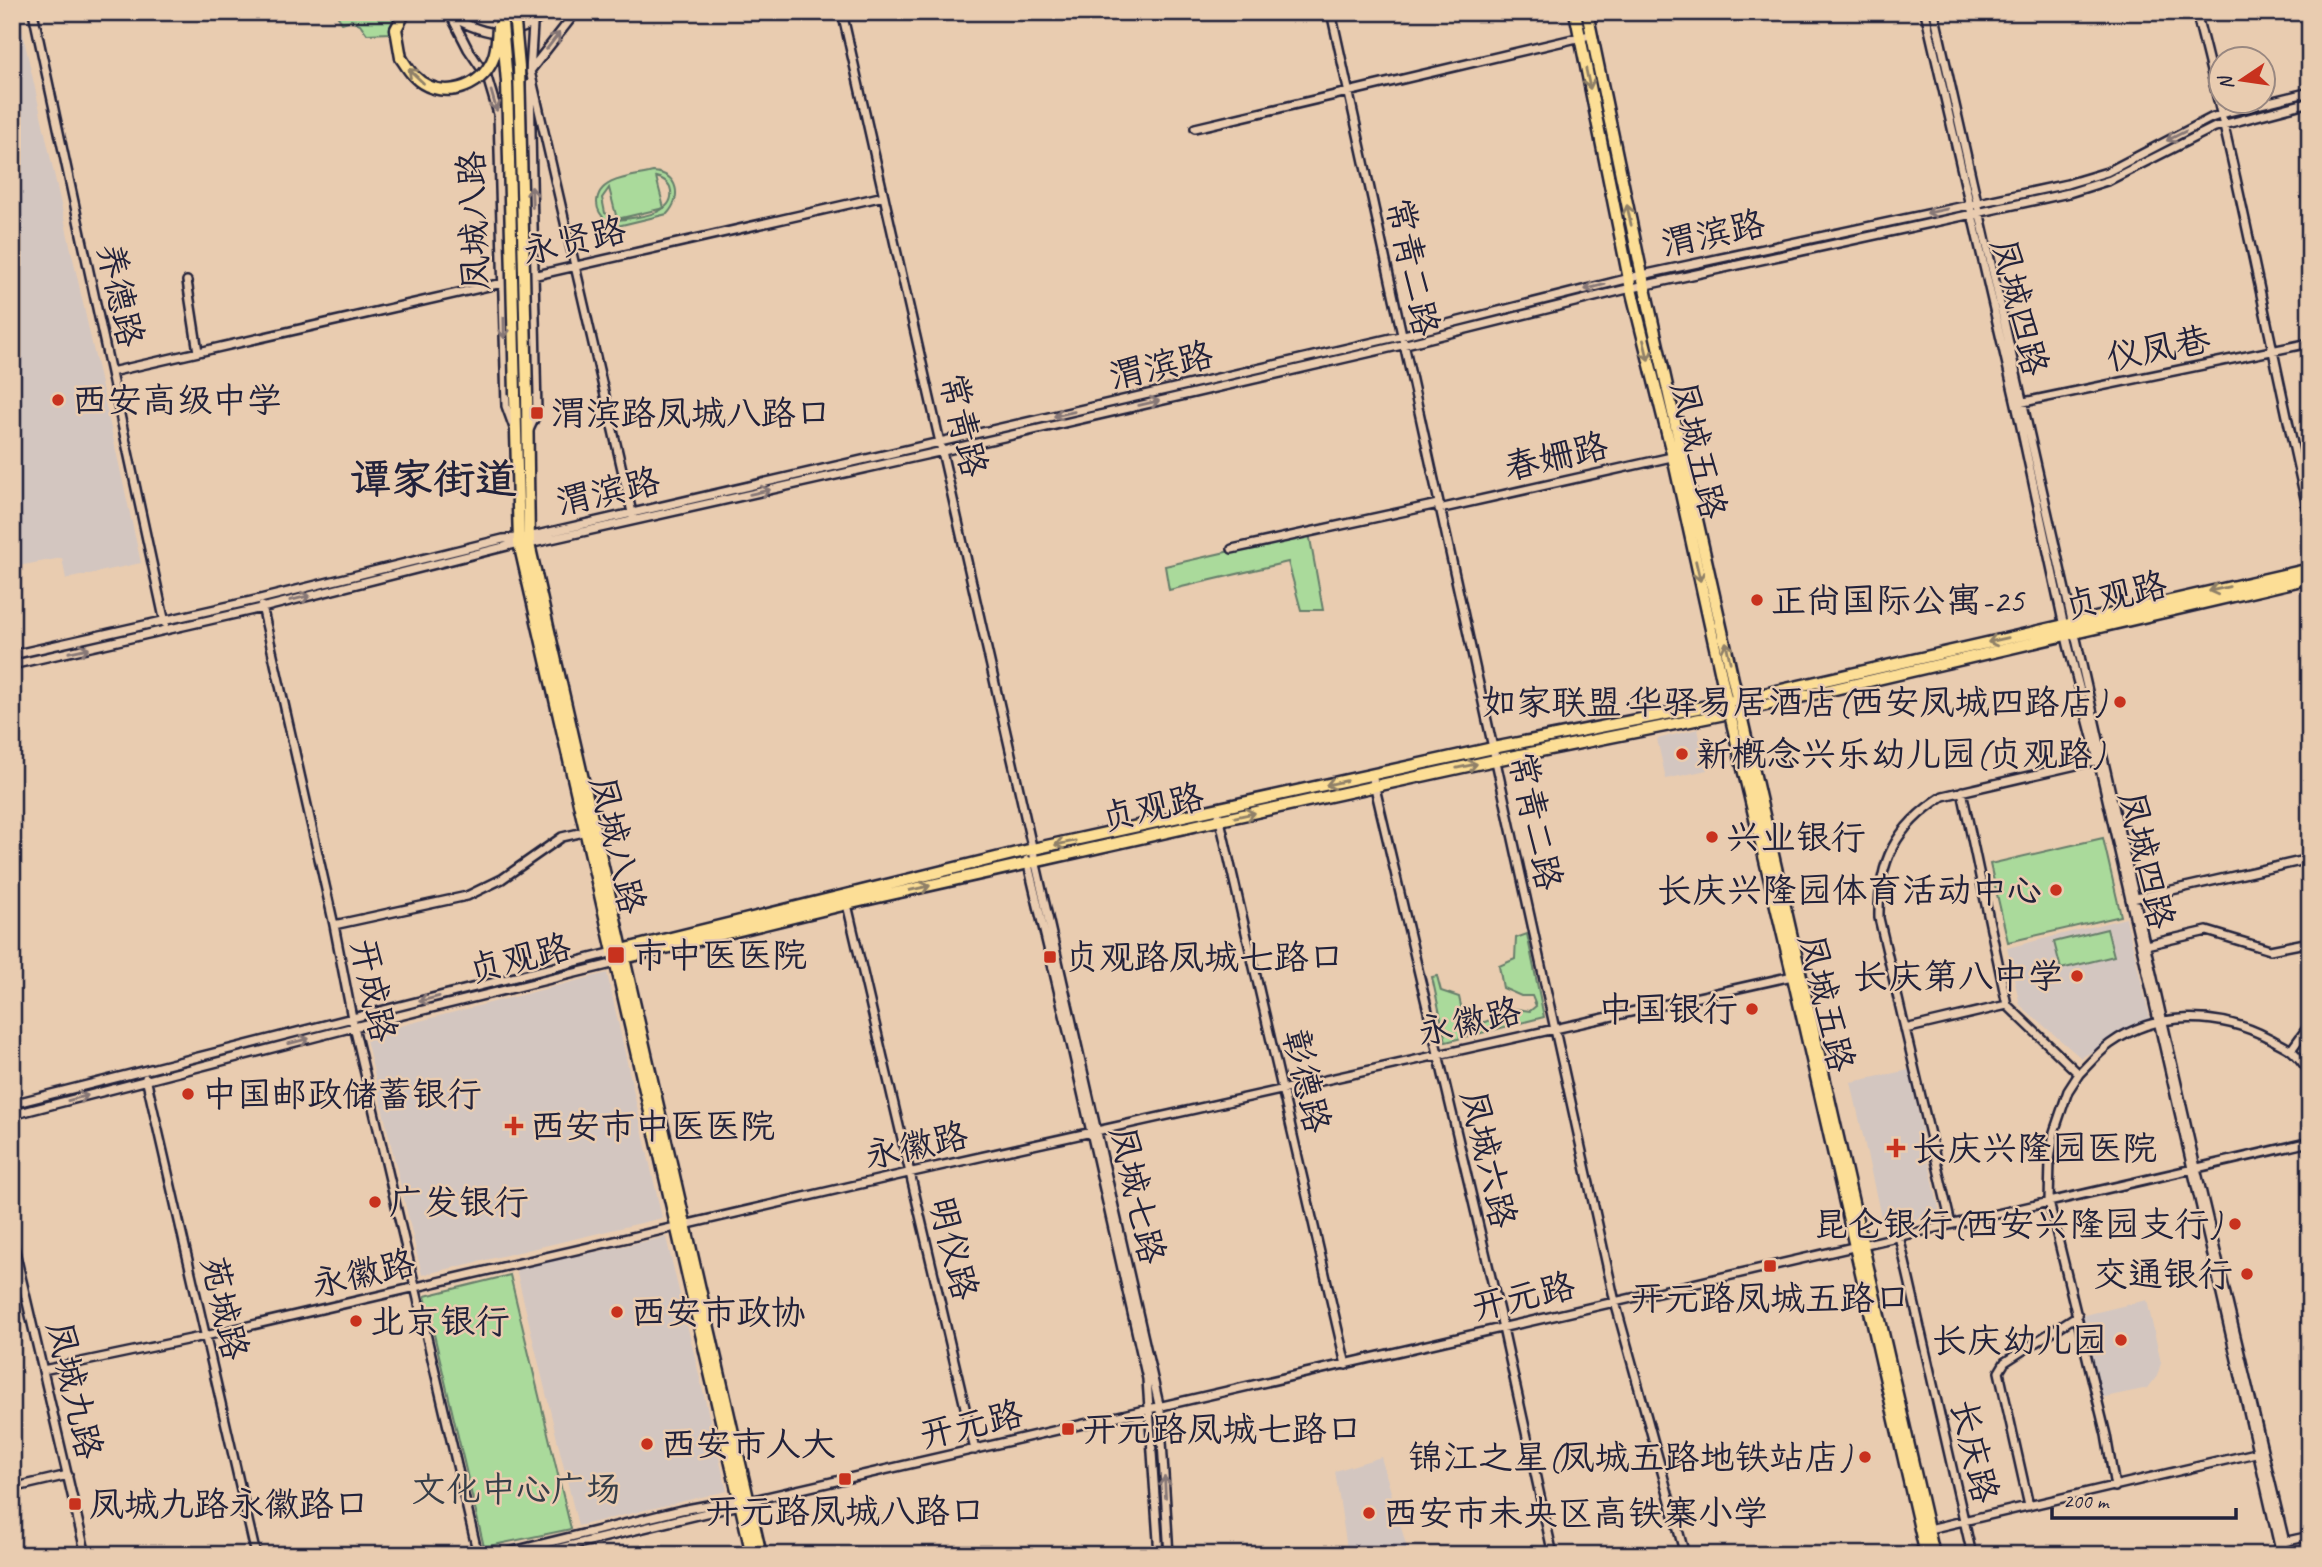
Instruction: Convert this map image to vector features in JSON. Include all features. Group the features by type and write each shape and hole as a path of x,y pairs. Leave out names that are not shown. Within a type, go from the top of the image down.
{"main road":[{"path":"405,12 396,29 401,58 414,76 425,85 450,90 466,86 481,77 492,63 500,12"},
{"name":"凤城八路","path":"500,12 507,82 515,432 524,540 681,1226 752,1555"},
{"name":"凤城八路","path":"514,12 519,68 527,395 524,540"},
{"name":"凤城五路","path":"1575,12 1585,36 1684,454 1734,706"},
{"name":"凤城五路","path":"1587,12 1585,36 1630,284 1734,706 1928,1553"},
{"name":"贞观路","path":"2070,629 2310,569"},
{"name":"贞观路","path":"619,956 1029,851 1219,815 1374,781 1496,760 2070,629 2310,578"},
{"name":"贞观路","path":"1374,781 1493,748 1734,706"},
{"name":"贞观路","path":"846,900 1031,863 1219,815"},
{"name":"凤城五路","path":"1858,1245 1929,1529 1928,1553"},
{"name":"凤城八路","path":"742,1501 761,1555"}],"street":[{"name":"养德路","path":"33,12 167,630"},
{"path":"441,12 452,15 473,29 493,34 514,33 533,25 548,12"},
{"path":"576,12 530,71 633,517"},
{"name":"常青路","path":"842,12 941,442 1029,851"},
{"name":"常青二路","path":"1331,12 1401,341 1615,1303 1685,1555"},
{"name":"凤城四路","path":"1925,12 1972,203"},
{"name":"凤城四路","path":"1934,12 1974,213 2020,403 2131,899 2146,945 2193,1169 2282,1542 2288,1555"},
{"path":"2196,12 2206,51"},
{"name":"凤城八路","path":"452,15 468,49 486,77 498,114 506,406 515,432"},
{"name":"凤城八路","path":"527,434 537,413 530,142 533,25"},
{"path":"1195,128 1585,36"},
{"name":"渭滨路","path":"2276,100 2310,92"},
{"name":"渭滨路","path":"1644,280 2069,193 2110,180 2224,123 2310,102"},
{"name":"渭滨路","path":"12,655 524,540 943,451 1644,280 1972,203 2067,184 2107,172 2218,116"},
{"path":"2222,116 2310,520"},
{"path":"499,135 513,131 524,133 530,142"},
{"name":"永贤路","path":"111,372 884,196"},
{"path":"187,281 198,352"},
{"name":"渭滨路","path":"633,517 941,442 1401,341"},
{"name":"仪凤巷","path":"2020,403 2310,343"},
{"name":"春姗路","path":"1232,549 1684,454"},
{"name":"渭滨路","path":"12,665 262,608 524,540"},
{"name":"开成路","path":"260,599 334,925 354,1027 478,1555"},
{"name":"凤城四路","path":"2070,629 2098,760 2161,1022"},
{"path":"1951,1224 1879,918 1878,892 1882,869 1899,836 1922,809 1943,796 2098,760"},
{"name":"凤城六路","path":"1374,781 1503,1328 1553,1555"},
{"path":"1962,791 2007,1005 2078,1074"},
{"name":"彰德路","path":"1219,815 1346,1365"},
{"path":"334,925 467,896 502,879 562,837 591,831"},
{"name":"凤城七路","path":"1029,851 1147,1379 1159,1555"},
{"path":"2131,899 2310,859"},
{"name":"明仪路","path":"846,900 975,1450"},
{"path":"2146,945 2207,931 2270,950 2310,942"},
{"name":"贞观路","path":"12,1115 352,1018 619,956"},
{"name":"贞观路","path":"12,1104 146,1076 354,1027 619,956"},
{"name":"永徽路","path":"43,1370 205,1336 908,1173 1797,975"},
{"path":"1905,1029 2007,1005"},
{"path":"2115,1487 2078,1315 2049,1202 2054,1132 2068,1091 2078,1074 2110,1044 2161,1022 2187,1018 2215,1019 2255,1031 2291,1050 2310,1072"},
{"path":"2291,1050 2310,1024"},
{"name":"苑城路","path":"146,1076 256,1555"},
{"name":"凤城七路","path":"1093,1133 1160,1409 1169,1555"},
{"name":"开元路","path":"497,1555 1160,1409 2310,1142"},
{"name":"长庆路","path":"1899,1236 1972,1555"},
{"name":"凤城九路","path":"12,1238 86,1555"},
{"path":"2029,1506 1999,1372 2005,1362 2078,1315"},
{"path":"1929,1529 2261,1452"},
{"path":"12,1488 68,1475"},
{"name":"开元路","path":"531,1555 742,1501"},
{"path":"2282,1542 2310,1536"},
{"name":"凤城四路","path":"2281,1555 2282,1542"},
{"path":"1912,1555 1928,1553"}],"shaded area":[{"name":"西安高级中学","path":"12,12 18,12 141,563 66,579 62,558 12,567"},
{"name":"新概念兴乐幼儿园(贞观路)","path":"1698,729 1707,770 1666,779 1657,739"},
{"name":"长庆第八中学","path":"2126,918 2150,1018 2081,1058 2020,1005 2007,948"},
{"name":"西安市中医医院","path":"607,973 662,1218 422,1275 365,1035"},
{"name":"长庆兴隆园医院","path":"1909,1070 1940,1214 1883,1226 1851,1082"},
{"path":"666,1237 727,1491 578,1526 516,1269"},
{"name":"长庆幼儿园","path":"2147,1300 2161,1363 2157,1376 2148,1388 2100,1398 2081,1316"},
{"name":"西安市未央区高铁寨小学","path":"1381,1457 1409,1555 1348,1555 1335,1471"}],"green space":[{"path":"335,12 397,12 390,33 367,34 360,24 351,20 342,23"},
{"path":"653,172 668,177 673,182 676,194 672,208 667,214 605,229 603,224 608,222 598,209 599,194 603,188 618,180","holes":["656,177 662,179 671,191 671,199 664,208","609,188 617,219 663,208 652,214 618,220 605,213 602,198"]},
{"path":"1309,533 1323,610 1301,610 1288,562 1169,590 1165,566"},
{"name":"长庆兴隆园体育活动中心","path":"2103,838 2121,916 2008,942 1990,864"},
{"path":"2107,929 2114,956 2061,969 2054,942"},
{"path":"1527,934 1544,1017 1446,1042 1432,977 1437,976 1441,991 1459,997 1464,1019 1483,1022 1509,1008 1530,1011 1536,1006 1532,996 1521,996 1503,988 1499,966 1515,959 1516,938"},
{"name":"文化中心广场","path":"510,1275 571,1529 484,1547 425,1296"}],"place":[{"name":"西安高级中学","path":"58,400"},
{"name":"渭滨路凤城八路口","path":"537,413"},
{"name":"正尚国际公寓-25","path":"1757,600"},
{"name":"如家联盟·华驿易居酒店(西安凤城四路店)","path":"2120,702"},
{"name":"新概念兴乐幼儿园(贞观路)","path":"1682,754"},
{"name":"兴业银行","path":"1712,837"},
{"name":"长庆兴隆园体育活动中心","path":"2056,890"},
{"name":"市中医医院","path":"616,955"},
{"name":"贞观路凤城七路口","path":"1050,957"},
{"name":"长庆第八中学","path":"2077,976"},
{"name":"中国银行","path":"1752,1009"},
{"name":"中国邮政储蓄银行","path":"188,1094"},
{"name":"西安市中医医院","path":"514,1126"},
{"name":"长庆兴隆园医院","path":"1896,1148"},
{"name":"广发银行","path":"375,1202"},
{"name":"昆仑银行(西安兴隆园支行)","path":"2235,1224"},
{"name":"开元路凤城五路口","path":"1770,1266"},
{"name":"交通银行","path":"2247,1274"},
{"name":"西安市政协","path":"617,1312"},
{"name":"北京银行","path":"356,1321"},
{"name":"长庆幼儿园","path":"2121,1340"},
{"name":"开元路凤城七路口","path":"1068,1429"},
{"name":"西安市人大","path":"647,1444"},
{"name":"锦江之星(凤城五路地铁站店)","path":"1865,1457"},
{"name":"开元路凤城八路口","path":"845,1479"},
{"name":"凤城九路永徽路口","path":"75,1504"},
{"name":"西安市未央区高铁寨小学","path":"1369,1513"}],"district":[{"name":"谭家街道","path":"433,478"}]}
